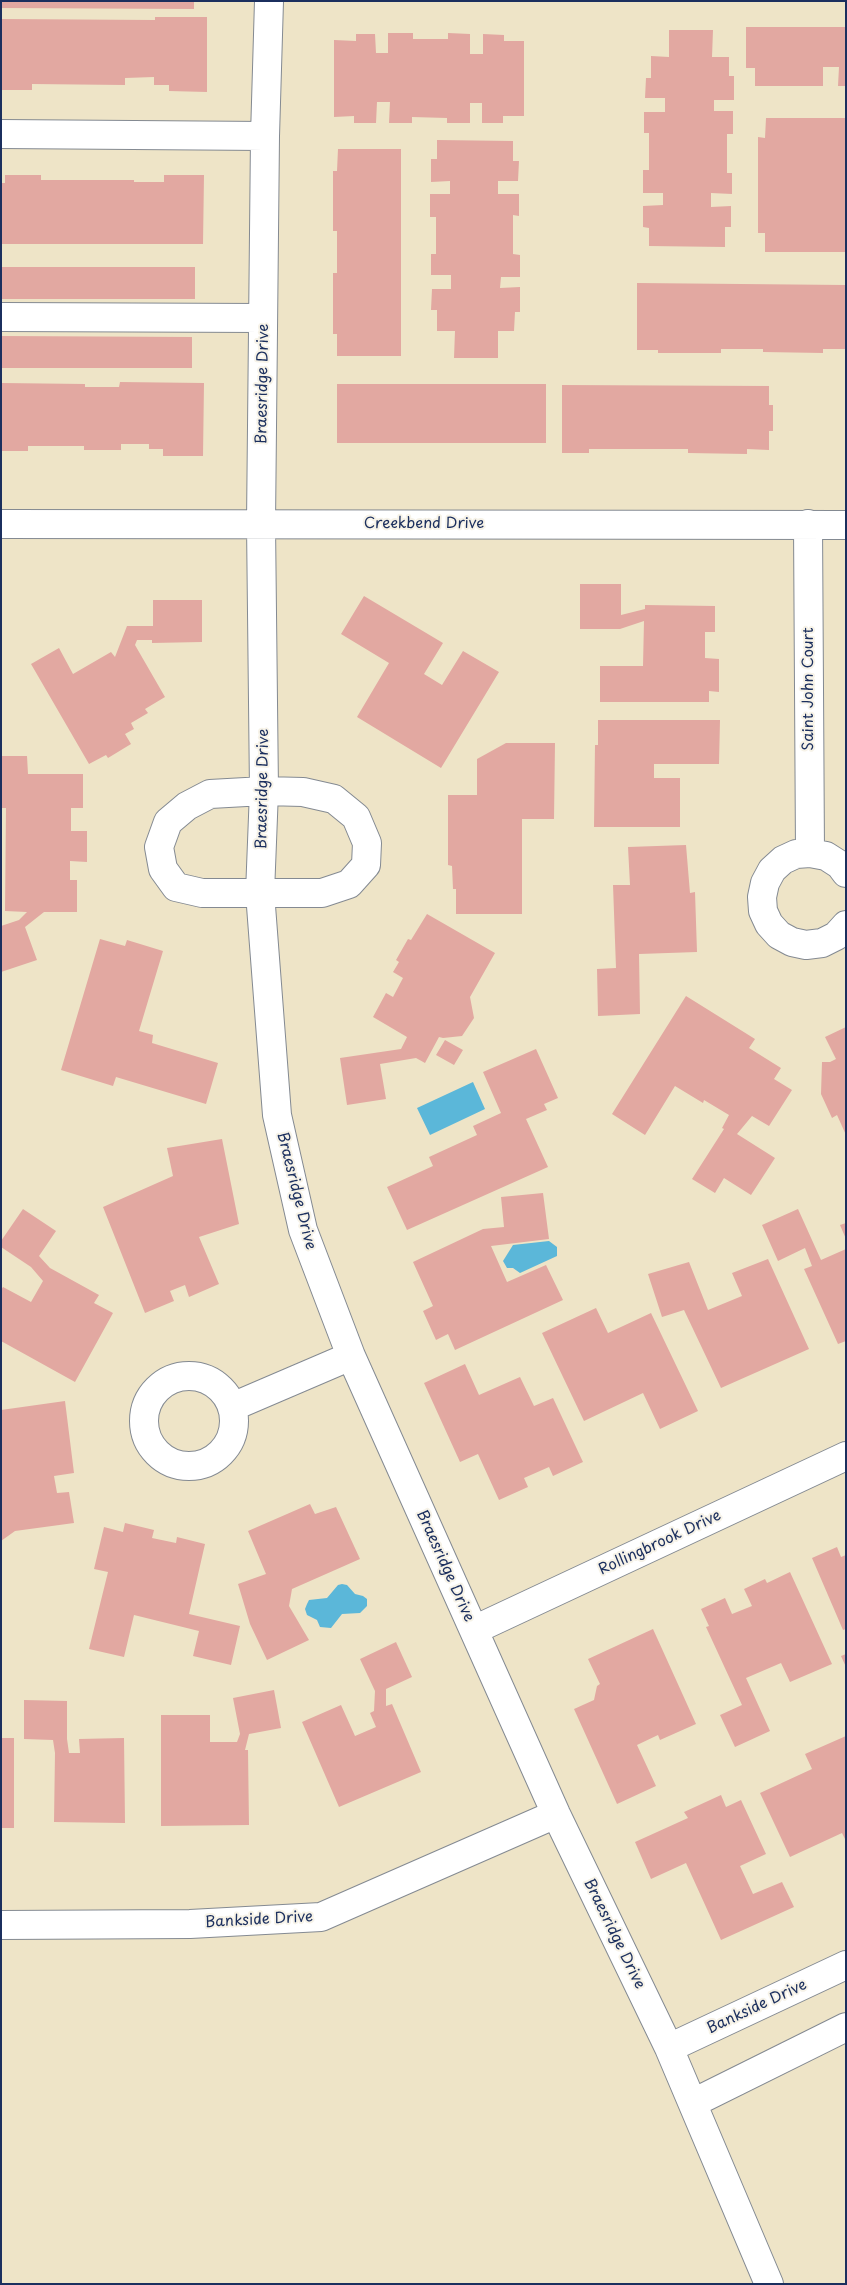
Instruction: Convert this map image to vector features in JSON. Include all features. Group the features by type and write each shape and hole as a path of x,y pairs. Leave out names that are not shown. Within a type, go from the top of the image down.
{"street":[{"name":"Braesridge Drive","path":"268,1 261,524 264,792 260,893 277,1115 303,1230 351,1356 556,1814 669,2048 769,2284"},
{"path":"1,134 265,136"},
{"path":"1,318 263,318"},
{"name":"Creekbend Drive","path":"1,524 846,524"},
{"name":"Saint John Court","path":"808,524 810,853"},
{"path":"264,792 302,792 334,799 356,817 367,843 366,865 349,884 322,893 260,893 202,893 176,887 163,869 159,847 168,822 187,806 210,794 264,792"},
{"path":"846,873 840,865 826,856 810,853 796,854 783,860 772,870 765,882 762,896 763,911 769,924 779,935 792,942 806,945 822,943 836,936 846,925"},
{"path":"232,1407 351,1356"},
{"name":"Rollingbrook Drive","path":"474,1630 846,1456"},
{"name":"Bankside Drive","path":"1,1925 190,1924 321,1917 556,1814"},
{"name":"Bankside Drive","path":"669,2048 846,1965"},
{"path":"693,2103 846,2027"}],"water":[{"path":"473,1082 485,1109 430,1135 417,1108"},
{"path":"549,1241 557,1247 557,1256 520,1273 513,1268 507,1268 503,1261 513,1245"},
{"path":"338,1585 347,1585 355,1594 367,1599 367,1606 360,1613 342,1614 331,1628 320,1627 317,1620 307,1615 305,1609 309,1600 327,1598"}],"building":[{"path":"1,1 194,1 194,9 1,8"},
{"path":"155,17 207,17 207,92 169,91 169,85 154,85 154,77 125,78 125,85 32,84 32,90 1,90 1,19 155,20"},
{"path":"746,27 846,27 846,86 838,86 839,67 823,67 823,86 755,86 755,68 746,68"},
{"path":"669,30 713,30 712,57 729,57 729,76 734,76 734,100 714,100 714,111 733,111 733,134 727,134 727,173 732,173 732,194 711,193 711,207 731,206 731,227 725,227 725,247 649,246 649,228 643,227 643,206 663,205 663,193 643,193 643,170 649,170 649,133 644,133 644,112 665,112 665,98 645,98 646,78 651,78 651,56 669,57"},
{"path":"388,33 413,33 413,39 448,39 448,33 470,34 470,54 483,54 483,34 504,35 504,41 524,41 524,116 503,116 503,123 482,123 482,103 470,103 470,123 447,123 447,118 412,117 412,123 389,123 390,102 377,102 376,123 354,123 354,116 334,117 334,40 356,41 356,34 375,34 376,53 388,53"},
{"path":"766,118 846,118 846,252 765,252 765,233 758,233 758,137 765,138"},
{"path":"437,140 513,141 513,161 519,161 518,181 498,181 498,194 519,194 519,216 513,215 513,254 520,255 520,277 501,277 500,288 520,287 520,312 515,312 514,331 498,331 498,358 454,358 455,331 437,331 437,310 431,310 432,289 451,289 451,275 431,275 431,254 436,254 436,217 430,217 430,194 450,194 450,181 431,182 431,159 437,159"},
{"path":"338,149 401,149 401,356 337,356 337,334 333,334 333,273 337,273 337,231 333,231 333,171 337,171"},
{"path":"5,175 41,175 41,180 134,180 134,182 164,182 164,175 204,175 203,244 1,244 1,183 5,183"},
{"path":"1,267 195,267 195,299 1,299"},
{"path":"637,283 845,285 845,349 823,349 823,353 763,352 763,349 721,349 721,353 658,353 658,350 637,350"},
{"path":"1,336 192,337 192,368 1,368"},
{"path":"120,382 204,383 203,456 163,456 163,449 149,449 149,444 121,444 121,450 84,450 84,446 28,446 28,451 1,451 1,383 85,384 85,387 119,387"},
{"path":"337,384 546,384 546,443 337,443"},
{"path":"562,385 769,386 769,405 773,405 773,431 769,431 769,450 747,449 747,454 688,453 688,449 589,449 589,453 562,453"},
{"path":"580,584 621,584 621,615 645,609 645,605 715,606 715,632 705,632 705,658 719,659 719,692 709,691 709,702 600,702 600,666 643,666 644,621 620,629 580,629"},
{"path":"364,596 443,643 424,674 442,685 463,651 499,672 441,768 357,717 389,663 341,634"},
{"path":"153,600 202,600 202,642 152,643 152,640 137,640 135,645 165,697 145,709 148,713 131,723 134,729 125,734 131,744 108,758 106,755 89,764 31,664 59,648 73,674 111,652 115,657 127,626 153,626"},
{"path":"598,720 720,720 719,764 654,764 654,778 680,778 680,827 594,827 595,745 598,745"},
{"path":"506,743 555,743 554,819 522,819 522,914 456,914 456,889 453,889 452,866 448,865 448,795 477,795 477,759"},
{"path":"1,756 27,756 28,774 83,774 83,808 71,808 71,831 87,831 87,862 70,861 70,880 77,880 77,912 44,912 25,927 37,960 1,972 1,926 19,920 27,912 5,911 6,808 1,808"},
{"path":"686,845 690,893 695,892 697,952 639,954 640,1014 598,1016 597,969 616,968 613,885 630,885 628,847"},
{"path":"427,914 495,953 470,997 474,1018 462,1036 439,1037 425,1063 416,1058 380,1064 386,1099 347,1105 340,1058 401,1049 407,1037 373,1017 386,993 393,997 403,978 393,972 399,962 396,960 408,939 411,940"},
{"path":"100,939 125,946 127,940 163,951 139,1031 153,1035 152,1043 218,1063 206,1104 116,1077 113,1086 61,1070"},
{"path":"686,996 755,1039 749,1048 781,1068 774,1079 792,1090 769,1126 752,1116 737,1134 775,1158 751,1195 724,1178 715,1193 692,1179 724,1129 722,1128 729,1115 704,1100 703,1103 675,1086 645,1135 612,1114"},
{"path":"846,1027 846,1135 837,1115 832,1118 821,1094 822,1062 830,1062 836,1059 825,1037"},
{"path":"445,1040 463,1050 454,1065 436,1055"},
{"path":"536,1049 558,1098 544,1104 547,1110 526,1119 548,1167 407,1230 387,1187 433,1166 429,1157 477,1135 473,1126 501,1113 483,1072"},
{"path":"222,1139 239,1224 199,1237 219,1284 189,1297 185,1285 170,1291 174,1301 145,1313 103,1207 173,1176 167,1148"},
{"path":"543,1193 549,1239 491,1246 507,1282 546,1265 563,1300 455,1350 448,1334 436,1340 423,1311 433,1306 413,1262 483,1229 504,1227 501,1197"},
{"path":"23,1209 56,1231 39,1256 50,1268 99,1295 94,1303 113,1313 75,1382 1,1341 1,1290 3,1287 31,1302 43,1281 31,1267 1,1247 1,1241"},
{"path":"798,1209 821,1260 846,1249 846,1341 838,1344 804,1269 812,1266 805,1248 778,1261 762,1225"},
{"path":"846,1223 846,1239 840,1225"},
{"path":"768,1259 809,1349 721,1388 684,1310 662,1317 648,1274 689,1262 708,1310 742,1296 732,1273"},
{"path":"596,1308 608,1333 651,1313 698,1411 660,1429 643,1393 584,1421 542,1333"},
{"path":"465,1364 479,1395 520,1377 534,1406 553,1398 583,1462 553,1476 549,1467 524,1478 528,1487 499,1500 478,1454 460,1462 424,1383"},
{"path":"65,1401 74,1473 54,1476 57,1493 69,1492 74,1523 15,1531 1,1541 1,1410"},
{"path":"310,1504 315,1514 336,1507 360,1559 292,1589 289,1606 309,1640 267,1660 250,1624 238,1584 266,1574 248,1531"},
{"path":"125,1523 154,1530 152,1538 176,1543 177,1537 205,1544 189,1614 240,1626 231,1665 193,1656 199,1631 134,1615 124,1657 89,1649 108,1572 94,1569 104,1527 123,1532"},
{"path":"837,1547 841,1557 846,1555 846,1629 843,1630 812,1558"},
{"path":"790,1572 832,1664 790,1682 781,1663 746,1678 770,1731 735,1747 720,1715 742,1705 706,1627 709,1626 701,1609 725,1598 732,1614 752,1606 744,1589 765,1579 767,1583"},
{"path":"653,1629 696,1724 660,1740 658,1735 637,1745 656,1786 617,1804 574,1709 594,1700 597,1686 600,1684 588,1659"},
{"path":"396,1642 412,1677 386,1689 386,1706 392,1704 421,1772 339,1807 302,1722 341,1705 355,1736 376,1727 370,1713 374,1711 375,1691 360,1659"},
{"path":"846,1654 846,1667 841,1656"},
{"path":"274,1690 281,1728 249,1734 245,1750 248,1750 249,1825 161,1826 161,1715 210,1715 210,1742 237,1742 240,1734 233,1698"},
{"path":"24,1700 67,1701 69,1753 80,1753 79,1739 124,1738 125,1823 54,1822 55,1753 53,1740 24,1739"},
{"path":"846,1736 846,1841 842,1833 790,1857 760,1793 812,1769 805,1754"},
{"path":"1,1738 14,1738 14,1828 1,1828"},
{"path":"721,1795 726,1807 741,1800 766,1854 740,1866 753,1894 782,1882 794,1907 721,1940 686,1863 651,1879 635,1842 688,1818 684,1812"}]}
